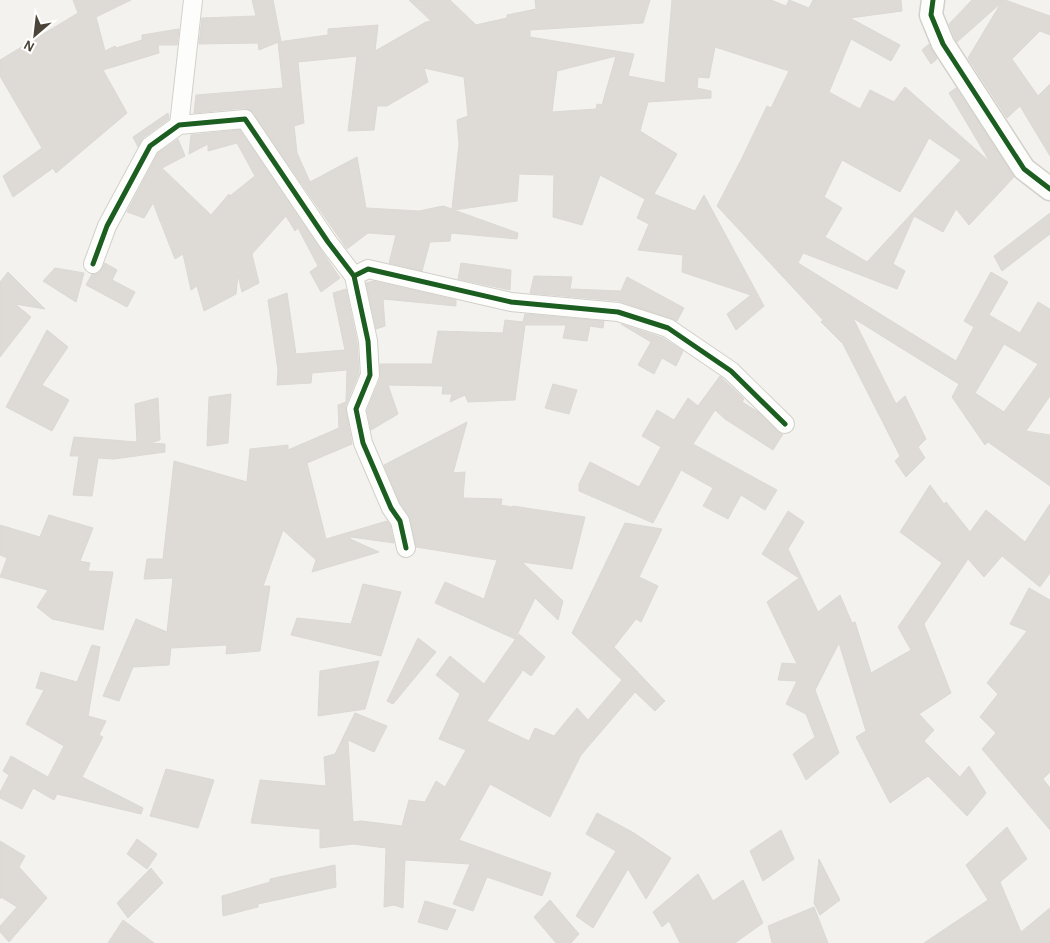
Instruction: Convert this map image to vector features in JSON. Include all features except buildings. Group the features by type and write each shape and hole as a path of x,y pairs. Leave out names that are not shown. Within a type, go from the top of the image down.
{"street":[{"path":"179,125 193,0"},
{"path":"933,0 931,14 943,44 1024,169 1050,189"},
{"path":"93,264 107,226 150,146 179,125 245,119 328,242 354,276 368,341 370,375 356,409 363,443 391,508 400,521 406,548"},
{"path":"354,276 368,269 510,302 618,312 668,328 731,371 785,424"}],"cycle path":[{"path":"933,0 931,15 943,44 1024,169 1050,189"},
{"path":"93,264 107,226 150,146 179,125 245,119 328,242 354,276 368,341 370,375 356,409 363,443 391,508 400,521 406,548"},
{"path":"354,276 368,269 511,302 618,312 668,328 731,371 785,424"}]}
